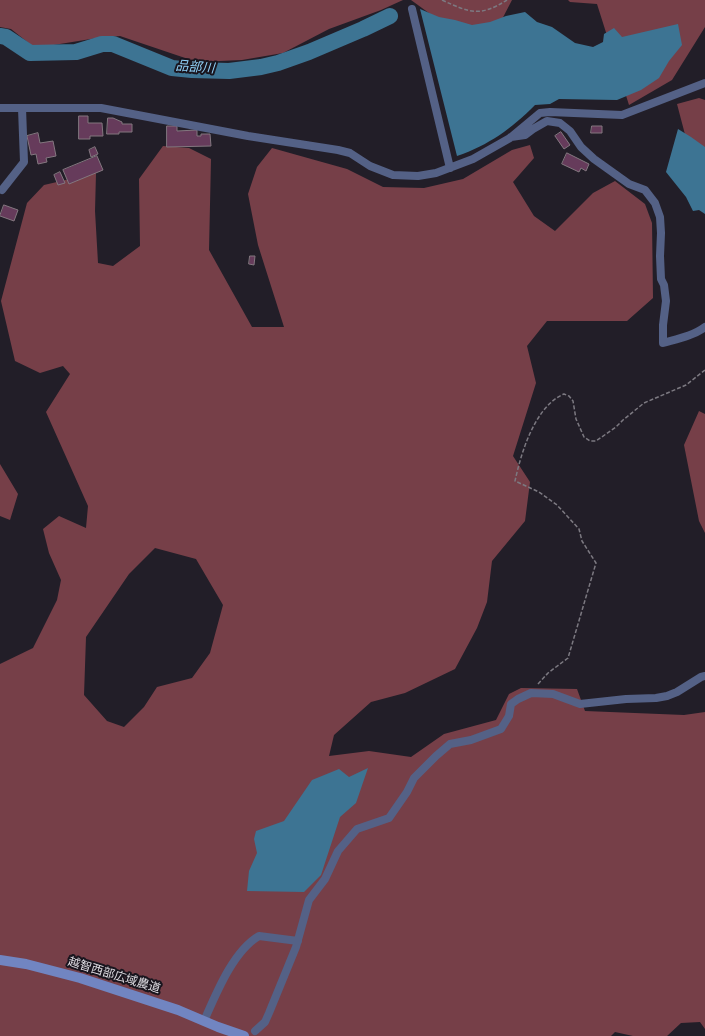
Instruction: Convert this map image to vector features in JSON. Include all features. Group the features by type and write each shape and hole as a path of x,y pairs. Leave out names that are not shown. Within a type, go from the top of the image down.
{"street":[{"path":"412,9 450,168"},
{"path":"0,108 101,108 248,136 350,153 370,166 393,175 418,176 436,173 473,159 510,138 540,114 550,112 622,115 705,83"},
{"path":"2,190 24,162 22,108"},
{"path":"510,138 525,135 547,121 560,123 570,131 581,147 594,159 629,184 645,190 655,202 660,217 661,272 666,301 663,325 663,343 688,336 705,327"},
{"path":"255,1031 265,1022 298,940 309,900 326,879 338,851 357,829 390,818 414,778 450,744 471,740 501,729 509,716 511,704 531,693 553,694 580,704 626,699 656,698 677,692 705,676"},
{"path":"204,1021 220,985 248,943 259,936 298,940"},
{"name":"越智西部広域農道","path":"0,960 26,964 80,978 178,1010 244,1036"}],"path":[{"path":"442,0 460,8 477,13 499,5 507,0"},
{"path":"531,693 548,673 568,658 596,563 582,541 579,529 557,505 539,492 514,481 518,464 536,419 555,397 564,394 569,396 573,401 576,419 584,437 590,441 596,441 644,403 686,385 705,370"}],"shaded area":[{"path":"0,0 403,0 381,10 329,29 283,53 242,60 197,62 120,36 97,38 35,48 11,29 0,27"},
{"path":"411,0 512,0 498,27 470,32 433,16"},
{"path":"568,0 705,0 705,27 672,80 629,105 597,4 570,2"},
{"path":"699,98 705,100 705,163 687,142 677,104"},
{"path":"530,145 534,158 513,182 534,216 555,231 593,193 615,181 645,204 652,223 653,298 627,321 547,321 527,346 536,383 513,456 530,482 525,521 492,561 487,602 477,628 455,669 405,693 371,702 334,735 329,756 369,751 411,757 444,734 496,720 509,694 521,688 577,689 585,711 684,715 705,712 705,1029 700,1022 681,1023 667,1036 633,1036 615,1032 611,1036 0,1036 0,664 33,648 57,600 61,580 49,553 43,529 59,516 86,528 88,506 46,412 70,374 63,366 40,373 15,361 1,301 27,203 44,185 96,173 95,211 98,263 113,266 140,246 139,179 163,146 189,148 211,159 209,250 252,327 284,327 258,245 248,194 257,167 272,148 347,169 383,187 424,188 463,179 512,150","holes":["155,548 196,559 223,605 210,653 192,678 157,687 144,707 124,727 107,721 84,695 86,637 129,574"]},
{"path":"699,411 705,414 705,533 699,521 684,445"},
{"path":"0,464 18,494 10,520 0,516"}],"water":[{"path":"420,9 439,17 472,25 490,22 506,16 525,12 537,22 552,27 575,43 593,47 603,42 604,34 614,28 622,37 678,24 682,45 669,61 659,78 641,90 617,100 559,99 550,104 535,105 517,122 499,135 469,152 457,156"},
{"path":"678,129 705,147 705,214 699,210 693,211 686,197 666,172"},
{"path":"368,768 356,803 340,817 321,875 304,892 247,891 249,871 257,853 254,839 256,831 284,821 312,780 339,769 349,777"}],"building":[{"path":"79,116 88,116 88,123 102,123 103,136 90,136 90,139 79,139"},
{"path":"108,118 113,118 122,122 122,124 132,124 132,132 107,134"},
{"path":"167,126 177,126 177,131 197,130 197,136 201,136 201,134 210,134 211,146 167,147"},
{"path":"592,126 602,126 602,133 591,133"},
{"path":"561,132 570,145 564,149 555,136"},
{"path":"38,133 40,143 53,141 56,156 46,158 47,162 38,164 36,154 31,155 27,136"},
{"path":"95,147 98,154 91,157 89,150"},
{"path":"567,153 589,164 586,171 581,168 579,172 562,164"},
{"path":"97,156 103,170 69,184 63,170"},
{"path":"60,172 65,183 58,185 54,175"},
{"path":"4,205 18,210 14,221 0,216"},
{"path":"250,256 255,256 254,265 249,264"}],"waterway":[{"name":"品部川","path":"0,36 6,37 30,53 76,52 102,44 113,44 172,68 229,71 261,67 278,63 309,52 390,16"}]}
